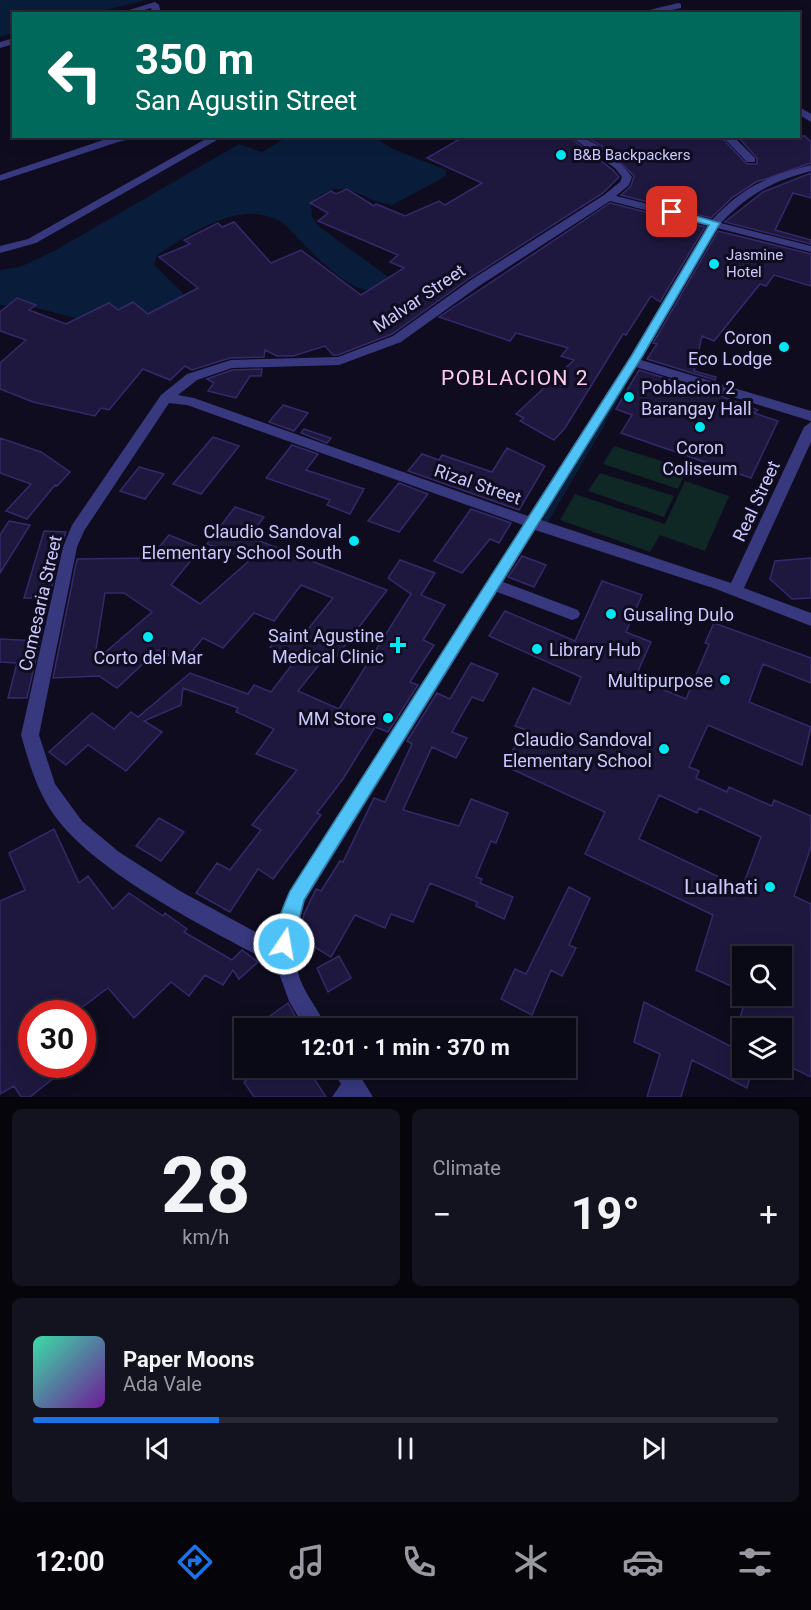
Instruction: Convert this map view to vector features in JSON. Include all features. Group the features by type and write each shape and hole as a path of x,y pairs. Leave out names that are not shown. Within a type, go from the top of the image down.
{"street":[{"path":"644,12 677,2"},
{"path":"127,12 155,4 157,12"},
{"path":"0,177 123,138"},
{"path":"0,250 32,242 215,138"},
{"name":"Malvar Street","path":"166,398 180,384 217,368 248,362 339,361 397,339 475,283 608,197 627,180 619,166 578,138"},
{"path":"729,138 751,160"},
{"path":"310,1018 298,999 283,958 286,931 297,897 633,362 715,223 737,200 753,189 791,173 811,168"},
{"path":"608,197 811,249"},
{"path":"633,362 811,416"},
{"name":"Rizal Street","path":"166,398 189,401 480,506 735,591 811,620"},
{"name":"Comesaria Street","path":"166,398 77,529 70,547 30,735 35,760 62,812 103,854 197,912 283,958"},
{"name":"Real Street","path":"735,591 811,427"},
{"path":"494,585 572,614"}],"green space":[{"path":"614,446 687,469 678,489 603,464"},
{"path":"600,473 674,496 664,517 588,491"},
{"path":"685,481 729,496 705,551 660,535 650,552 560,520 575,494 665,524"}],"water":[{"path":"0,0 147,0 97,12 12,12 12,33 0,37"},
{"path":"285,138 376,138 393,149 446,170 446,175 392,205 343,189 324,194 311,202 312,217 318,226 387,276 388,280 373,290 357,287 346,281 322,262 283,223 267,216 251,214 217,221 185,237 157,255 154,265 181,291 185,299 156,314 80,319 32,307 0,305 0,270 20,267 56,250 239,144 262,152"}],"building":[{"path":"800,136 805,136 811,142 811,163 756,182 733,197 711,218 621,195 631,186 634,176 606,148 588,138 722,138 747,164 757,164 757,158 739,138 800,138"},
{"path":"462,138 571,138 619,177 603,193 470,278 392,334 338,355 333,355 325,346 293,356 277,356 265,350 264,357 230,358 192,370 185,366 170,380 143,369 109,410 101,408 95,416 33,402 0,389 0,363 26,340 0,331 0,312 17,298 36,305 29,310 66,324 109,303 118,310 133,302 148,314 198,288 159,257 190,244 184,240 218,223 222,227 234,222 271,263 301,250 361,295 404,268 390,262 398,255 318,221 328,213 310,203 331,191 336,194 347,189 374,206 376,204 405,216 439,201 445,205 482,183 427,158"},
{"path":"811,173 811,198 793,193 775,230 811,240 811,244 725,222 763,192"},
{"path":"610,203 705,227 660,302 651,296 626,335 623,334 565,428 554,440 520,421 524,418 516,414 574,360 561,356 568,348 516,333 510,341 439,317"},
{"path":"718,231 811,254 811,286 774,275 766,286 760,284 714,341 702,336 694,371 716,377 715,380 647,359 657,344 653,343"},
{"path":"262,369 261,376 250,376 236,398 208,391 214,383 207,379 232,370"},
{"name":"Coron Coliseum","path":"639,370 710,392 758,410 754,413 778,421 751,478 621,433 632,415 616,409"},
{"path":"283,405 308,413 294,431 269,422"},
{"path":"304,429 331,438 327,443 301,433"},
{"path":"213,437 239,446 201,494 173,484"},
{"path":"0,438 41,452 70,472 57,486 55,485 27,519 6,511 31,484 0,473"},
{"path":"292,445 318,454 306,470 364,489 350,514 327,505 330,500 266,478"},
{"path":"507,448 545,466 519,510 408,471 422,454 439,460 442,455 492,472"},
{"path":"139,467 164,474 145,499 120,491"},
{"path":"399,483 428,494 399,532 368,521"},
{"path":"235,507 264,517 249,537 387,590 334,660 326,656 298,691 339,709 411,594 388,578 400,560 435,573 421,595 445,605 423,640 434,645 410,682 418,685 388,732 375,727 343,779 317,813 321,815 273,879 258,869 230,912 196,893 217,863 230,870 261,830 252,825 297,770 256,754 274,729 236,712 238,708 183,688 181,705 144,721 162,732 126,771 88,745 66,765 49,752 92,713 114,729 131,712 138,717 190,673 248,694 254,685 271,692 294,662 270,647 282,635 296,644 333,598 301,585 274,621 254,613 223,648 203,638 183,662 158,650 117,688 99,676 53,678 77,559 150,558 169,535 201,548 171,585 200,604 250,560 207,544","holes":["105,593 124,593 152,612 94,662"]},
{"path":"471,509 511,523 499,543 490,539 462,573 434,561"},
{"path":"9,521 30,525 0,573 0,535"},
{"path":"44,531 66,532 56,560 58,560 49,598 24,598"},
{"path":"522,556 546,565 534,587 508,577"},
{"path":"811,558 811,598 792,599 770,579 775,561"},
{"path":"602,581 642,595 626,632 651,642 635,678 686,699 709,644 705,643 714,623 811,658 811,683 763,664 749,702 811,727 802,765 708,725 689,767 699,771 696,778 727,792 729,787 772,806 774,800 811,816 811,847 794,896 811,904 811,1077 792,1068 792,1018 740,1018 743,1006 792,1006 792,946 732,946 732,987 696,970 713,915 585,854 605,812 503,765 526,730 515,726 533,688 570,704 581,677 489,636 505,611 575,641","holes":["659,795 697,813 699,808 761,837 742,888 639,839"]},
{"path":"0,639 40,641 27,698 8,698 17,663 0,662"},
{"path":"471,663 498,674 483,701 472,697 452,732 467,738 456,758 432,747 403,810 459,826 471,799 508,813 496,843 491,841 476,877 482,879 480,883 513,897 504,919 476,906 477,902 430,883 413,922 391,914 385,928 355,915 331,957 311,945 313,941 299,935 304,914 316,889 321,891 340,861 343,862 374,798 385,802 412,744 407,741 437,693 450,699"},
{"path":"159,818 184,832 161,861 136,846"},
{"path":"54,829 79,883 88,876 113,909 129,893 163,916 165,913 187,929 184,932 232,960 242,950 258,962 239,979 233,970 223,985 205,975 189,996 171,982 134,1018 108,988 92,1000 18,1000 18,1078 54,1078 30,1097 21,1097 14,1086 0,1094 0,901 25,890 9,853"},
{"path":"569,887 590,898 569,945 576,948 562,976 551,970 532,1015 501,999 515,969 526,974"},
{"path":"339,956 351,978 328,992 317,968"},
{"path":"644,1002 732,1047 732,1078 750,1078 747,1088 692,1060 681,1097 647,1097 660,1054 634,1042"},
{"path":"288,1003 296,1018 271,1018 270,1016"},
{"path":"249,1078 314,1078 326,1097 254,1097 244,1082"}],"waterway":[{"path":"602,423 623,387"},
{"path":"545,521 603,422"}],"place":[{"name":"B&B Backpackers","path":"561,155"},
{"name":"Jasmine Hotel","path":"714,264"},
{"name":"Coron Eco Lodge","path":"784,347"},
{"name":"Poblacion 2 Barangay Hall","path":"629,397"},
{"name":"Coron Coliseum","path":"700,427"},
{"name":"Claudio Sandoval Elementary School South","path":"354,541"},
{"name":"Gusaling Dulo","path":"611,614"},
{"name":"Corto del Mar","path":"148,637"},
{"name":"Saint Agustine Medical Clinic","path":"398,645"},
{"name":"Library Hub","path":"537,649"},
{"name":"Multipurpose","path":"725,680"},
{"name":"MM Store","path":"388,718"},
{"name":"Claudio Sandoval Elementary School","path":"664,749"},
{"name":"Lualhati","path":"770,887"}],"district":[{"name":"POBLACION 2","path":"515,378"}],"route":[{"path":"284,944 297,897 315,865 374,776 638,355 715,223 672,212"}]}
